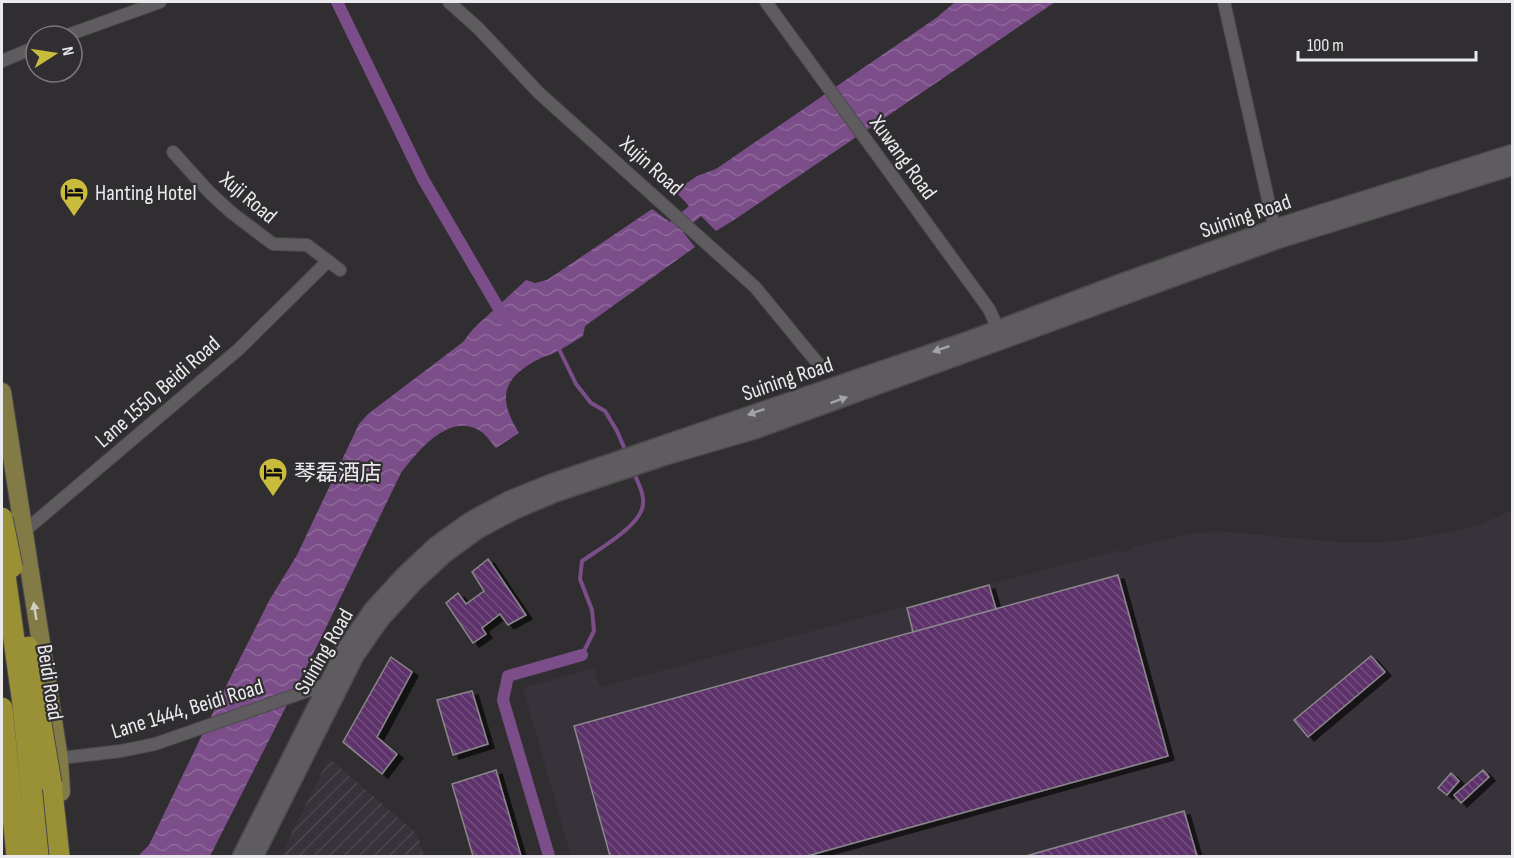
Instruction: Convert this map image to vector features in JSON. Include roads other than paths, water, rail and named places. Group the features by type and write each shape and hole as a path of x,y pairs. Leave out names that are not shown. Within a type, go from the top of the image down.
{"highway":[{"path":"2,517 43,723 51,783 47,852"},
{"path":"4,550 23,704 47,852"},
{"path":"2,708 17,856"}],"main road":[{"name":"Suining Road","path":"255,856 344,678 382,618 444,555 478,531 514,511 628,463 660,452 756,430 1001,334 1276,234 1512,153"},
{"name":"Suining Road","path":"1276,234 1512,167"},
{"path":"2,392 59,759 69,856"},
{"path":"2,461 16,487"},
{"name":"Suining Road","path":"241,856 345,649 372,610 405,574 436,545 471,520 508,500 550,483 628,463"},
{"name":"Beidi Road","path":"2,517 4,550 39,760 47,852"},
{"path":"2,795 7,856"}],"street":[{"path":"84,29 159,2"},
{"name":"Xujin Road","path":"449,2 478,28 539,93 755,287 820,366"},
{"name":"Xuwang Road","path":"766,2 989,309 1001,334"},
{"path":"1224,2 1276,234"},
{"path":"2,61 24,52"},
{"name":"Xuji Road","path":"173,152 209,192 273,244 307,245 340,270"},
{"name":"Lane 1550, Beidi Road","path":"4,550 244,344 328,261"},
{"name":"Lane 1444, Beidi Road","path":"2,767 39,760 121,751 179,737 344,678"}],"water":[{"path":"955,2 1055,2 716,231 701,216 683,232 695,247 585,326 583,336 528,365 511,381 506,399 512,421 519,433 496,448 483,433 471,427 459,426 447,429 426,444 401,473 318,644 210,856 138,856 149,845 270,599 297,555 359,424 368,414 463,342 473,329 526,280 535,283 547,280 652,209 670,222 689,206 675,191 697,176 716,169 936,18"}],"waterway":[{"path":"337,2 423,179 506,321"},
{"path":"558,347 576,384 591,403 605,411 626,452"},
{"path":"582,655 594,631 592,610 580,579 582,561 616,538 638,516 643,500 634,473"},
{"path":"549,856 503,700 508,676 582,655"}],"place":[{"name":"Hanting Hotel","path":"74,218"},
{"name":"琴磊酒店","path":"273,498"}]}
